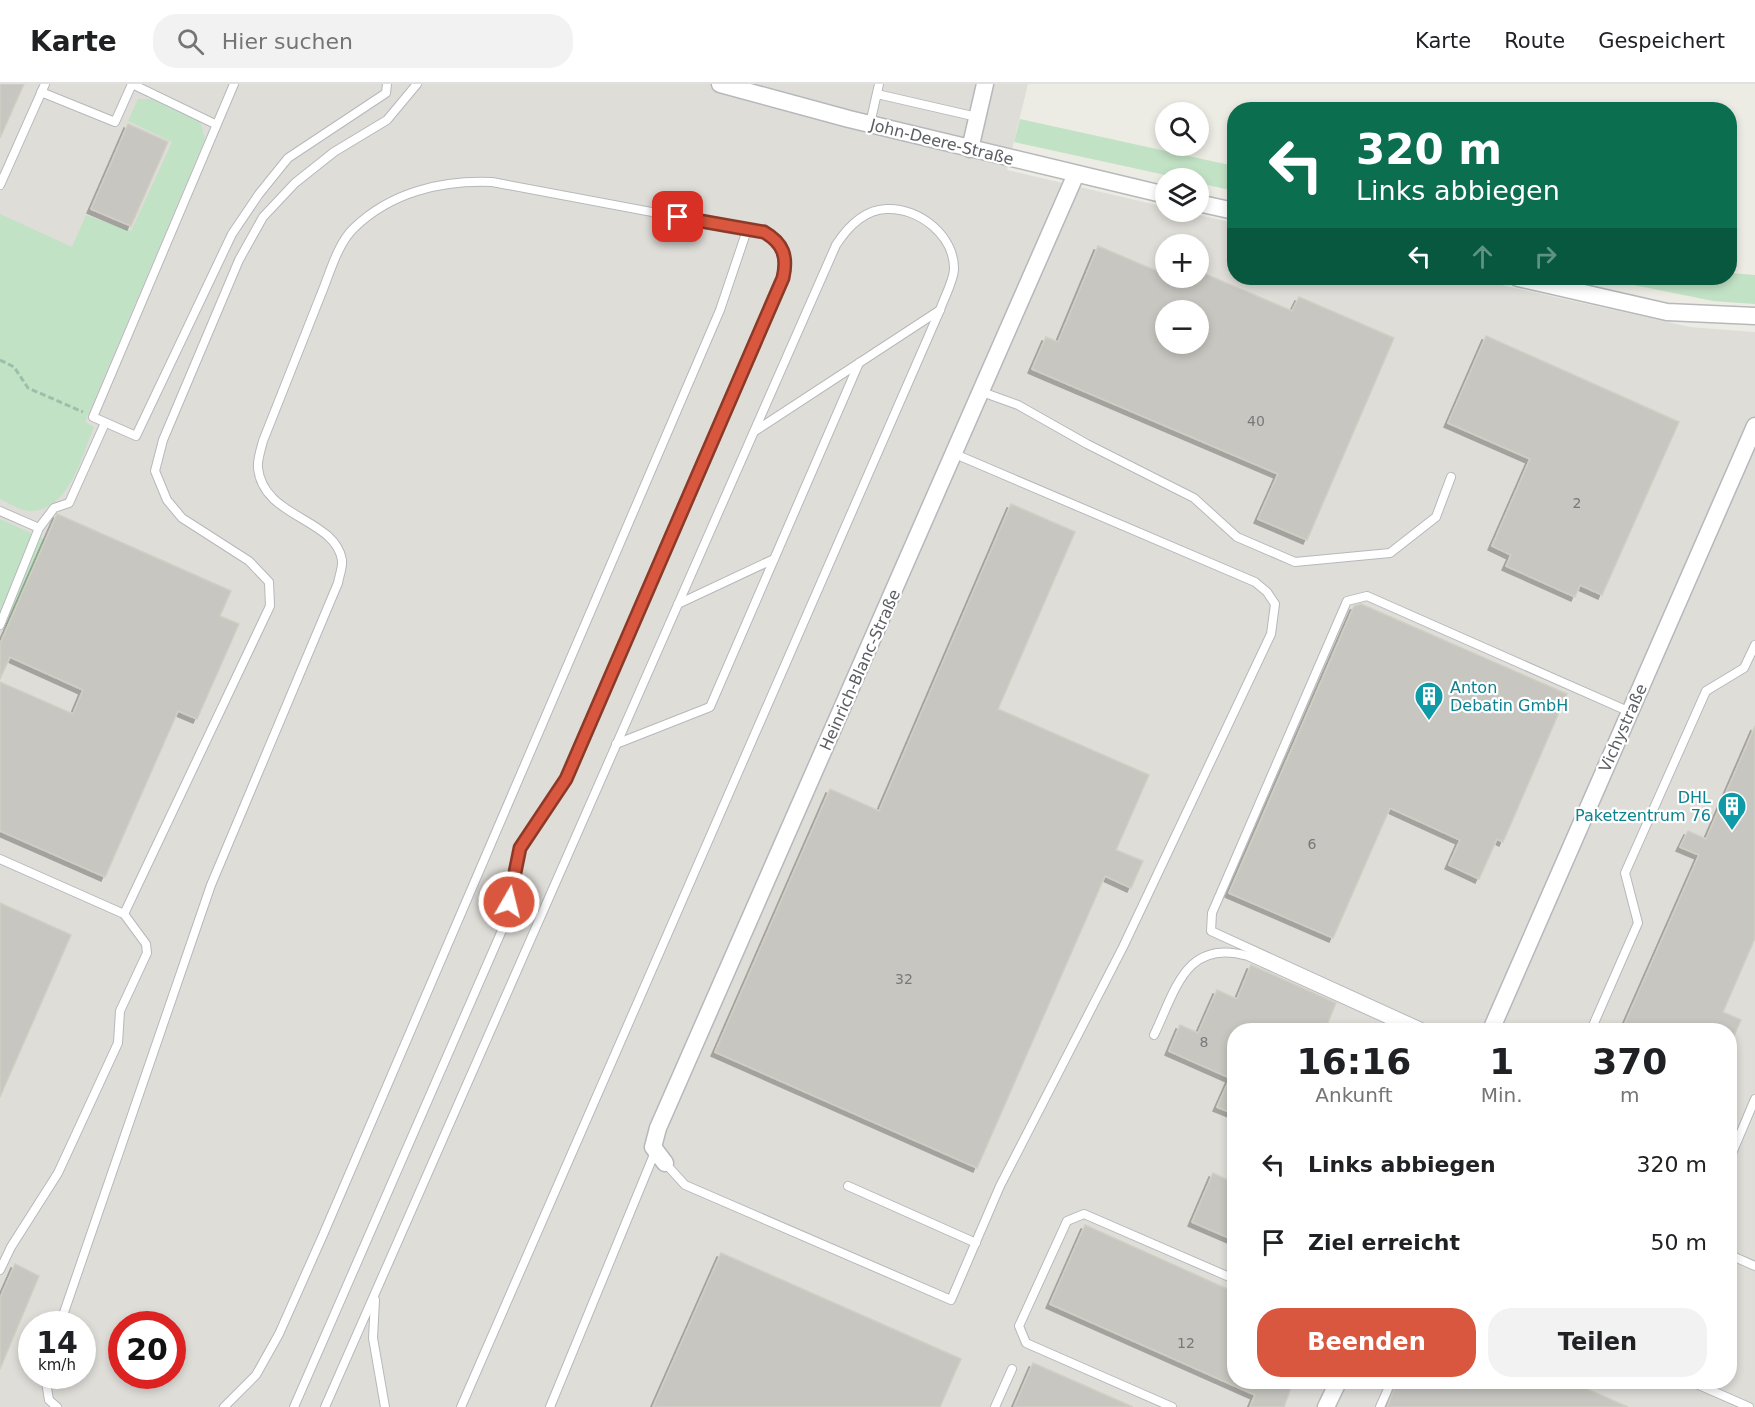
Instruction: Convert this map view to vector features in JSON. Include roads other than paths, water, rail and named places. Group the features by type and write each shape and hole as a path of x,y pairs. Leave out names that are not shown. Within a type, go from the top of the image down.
{"street":[{"name":"John-Deere-Straße","path":"720,84 739,86 870,124 1155,192"},
{"path":"970,149 985,84"},
{"name":"Heinrich-Blanc-Straße","path":"660,1158 653,1147 658,1128 1076,174"},
{"path":"1209,205 1227,209"},
{"path":"1549,285 1668,312 1755,316"},
{"name":"Vichystraße","path":"1494,1023 1755,426"},
{"path":"1326,1407 1335,1389"}],"lane":[{"path":"0,186 43,88 115,122 132,84 215,124"},
{"path":"234,84 215,124 93,417 136,436 232,234 259,194 288,158 386,93 387,84"},
{"path":"124,914 270,606 269,582 249,561 182,518 167,500 155,471 163,440 239,260 263,217 295,183 334,152 387,120 417,84"},
{"path":"870,124 879,84"},
{"path":"877,94 977,117"},
{"path":"64,1311 211,885 338,583 342,560 332,539 279,504 264,489 258,467 263,441 333,265 352,229 375,211 403,196 459,180 492,182 764,232 776,239 787,262 783,278 566,779 520,848 503,928 294,1407"},
{"path":"325,1407 836,245 848,228 866,215 885,209 908,212 939,230 949,247 954,271 940,310 461,1407"},
{"path":"224,1407 256,1375 279,1334 319,1245 715,321 747,230"},
{"path":"754,431 940,310"},
{"path":"616,744 710,707 859,363"},
{"path":"982,392 1018,405 1087,444 1194,498 1237,537 1295,562 1390,553 1436,517 1451,477"},
{"path":"0,625 39,528 54,508 69,503 105,423"},
{"path":"550,1407 660,1158 685,1185 951,1300 1000,1186 1123,947 1271,634 1275,604 1267,591 1255,582 955,454"},
{"path":"0,511 39,528"},
{"path":"678,604 774,559"},
{"path":"1413,1023 1211,931 1212,913 1347,601 1367,596 1630,712"},
{"path":"1594,1023 1638,923 1625,873 1706,691 1744,669 1755,645"},
{"path":"0,859 124,914 146,945 147,953 120,1011 118,1043 58,1173 11,1247 0,1270"},
{"path":"1154,1035 1182,975 1197,959 1214,952 1228,951 1268,965 1396,1023"},
{"path":"1737,1141 1755,1099"},
{"path":"848,1186 976,1243"},
{"path":"1172,1407 1026,1343 1019,1326 1067,1221 1084,1215 1227,1276"},
{"path":"1737,1258 1755,1266"},
{"path":"375,1295 373,1338 385,1407"},
{"path":"995,1407 1012,1369"},
{"path":"1380,1407 1388,1389"},
{"path":"1708,1389 1749,1407"},
{"path":"47,1403 57,1407"}],"place":[{"name":"Anton Debatin GmbH","path":"1429,722"},
{"name":"DHL Paketzentrum 76","path":"1732,832"}]}
